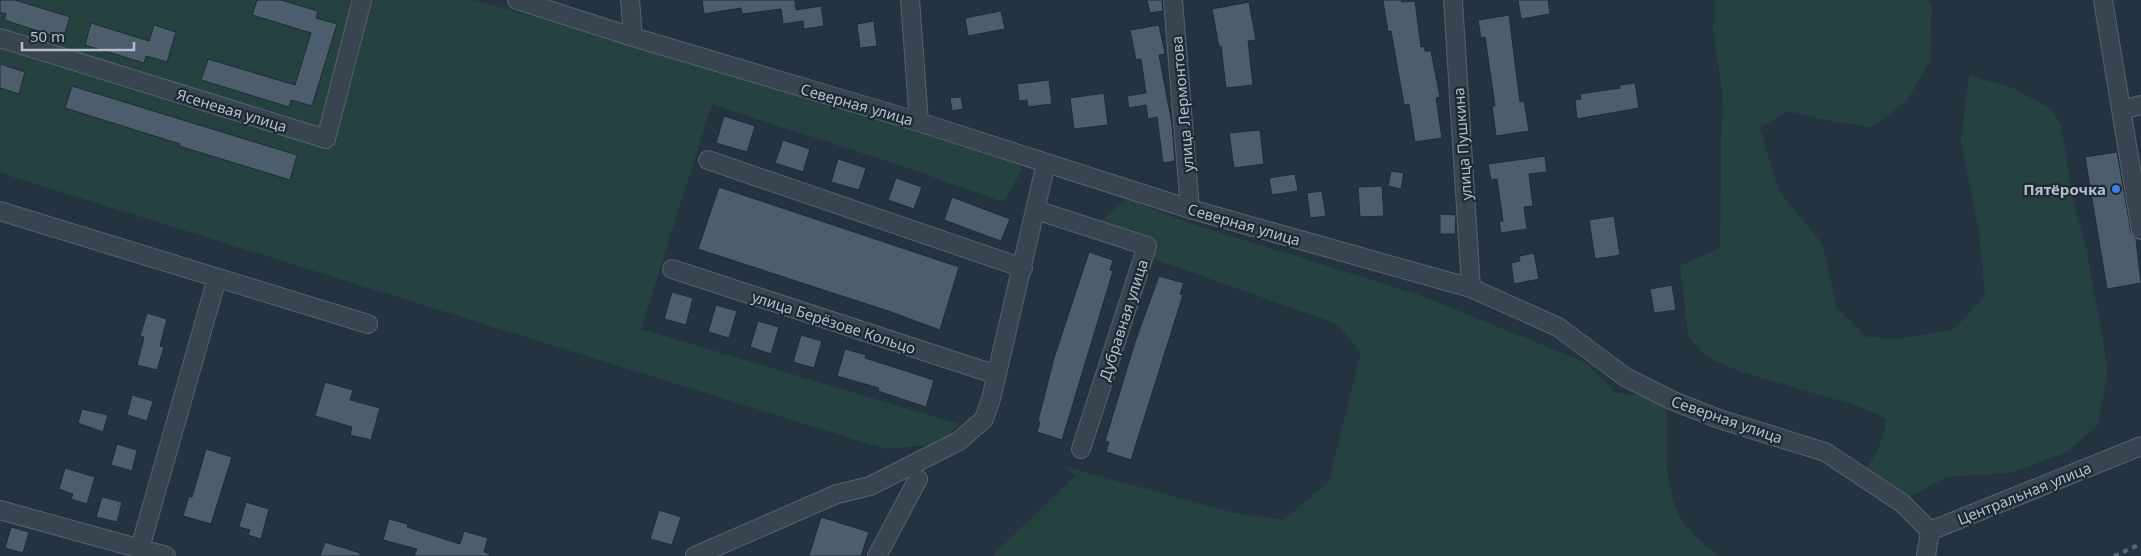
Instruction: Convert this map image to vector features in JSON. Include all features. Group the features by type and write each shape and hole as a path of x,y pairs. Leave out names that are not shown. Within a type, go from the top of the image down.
{"street":[{"name":"Ясеневая улица","path":"0,38 326,139 362,0"},
{"name":"Северная улица","path":"517,0 633,37 919,122 1190,209 1471,288 1558,327 1625,377 1670,400 1719,419 1825,452 1902,503 1930,531"},
{"path":"630,0 633,37"},
{"path":"910,0 919,122"},
{"name":"улица Лермонтова","path":"1174,0 1190,209"},
{"name":"улица Пушкина","path":"1453,0 1471,288"},
{"path":"2103,0 2141,230"},
{"path":"2122,110 2141,105"},
{"path":"708,160 1023,268"},
{"path":"699,555 837,494 870,486 959,441 984,419 992,399 1046,162"},
{"name":"Дубравная улица","path":"1036,210 1147,246 1081,449"},
{"path":"0,211 368,324"},
{"name":"улица Берёзове Кольцо","path":"672,269 997,376"},
{"path":"140,548 216,278"},
{"name":"Центральная улица","path":"1930,531 2141,446"},
{"path":"877,556 918,479"},
{"path":"0,510 166,556"},
{"path":"1926,556 1930,531"}],"green space":[{"path":"0,0 473,0 919,122 1018,158 1022,170 1003,202 916,171 712,104 641,329 959,424 942,444 885,449 0,173"},
{"path":"1715,0 1928,0 1932,7 1930,61 1907,101 1872,127 1834,122 1788,111 1760,128 1779,191 1823,245 1836,307 1867,337 1898,339 1954,329 1985,296 1979,231 1961,140 1969,75 2013,88 2050,108 2061,124 2074,203 2087,253 2108,369 2098,425 2067,452 2010,473 1946,477 1908,498 1865,471 1878,450 1887,419 1858,406 1744,373 1708,358 1688,337 1680,266 1720,248 1722,90 1713,31"},
{"path":"1127,199 1189,223 1417,294 1587,363 1615,393 1653,397 1666,407 1669,483 1677,511 1692,533 1721,556 992,556 1076,475 1062,466 1231,512 1284,520 1329,481 1361,353 1337,324 1117,246 1087,232"}],"building":[{"path":"0,0 15,0 70,17 63,39 4,20 6,14 0,12"},
{"path":"257,0 281,0 318,11 316,18 337,24 312,106 291,100 289,107 201,80 208,59 295,85 311,33 252,15"},
{"path":"702,0 795,0 796,10 821,6 824,26 804,29 803,21 783,24 781,9 742,14 741,8 704,14"},
{"path":"1147,0 1162,0 1163,11 1150,13"},
{"path":"1383,0 1415,1 1421,47 1424,46 1425,51 1431,51 1440,97 1436,98 1442,138 1415,142 1409,104 1404,105 1391,31 1388,32"},
{"path":"1518,0 1548,0 1550,14 1521,19"},
{"path":"1249,2 1256,40 1248,41 1253,85 1226,88 1221,46 1219,47 1212,9"},
{"path":"1001,11 1005,29 968,36 965,18"},
{"path":"1509,15 1520,102 1524,101 1529,131 1496,136 1492,106 1495,106 1485,37 1481,38 1478,20"},
{"path":"874,21 877,46 860,48 857,24"},
{"path":"91,23 149,41 154,25 176,32 167,62 146,56 144,63 85,45"},
{"path":"1159,25 1165,54 1159,55 1172,124 1175,161 1163,163 1157,117 1148,119 1146,105 1129,108 1127,96 1146,93 1141,59 1136,60 1130,30"},
{"path":"0,64 25,72 19,94 0,88"},
{"path":"1049,80 1052,104 1028,107 1027,100 1019,101 1017,84"},
{"path":"1635,83 1639,108 1577,119 1575,100 1581,99 1580,94 1620,88 1620,85"},
{"path":"72,86 297,155 290,180 65,108"},
{"path":"1104,93 1108,125 1074,129 1070,98"},
{"path":"961,97 963,109 952,111 950,98"},
{"path":"724,116 755,126 747,152 716,143"},
{"path":"1260,130 1264,164 1234,168 1229,133"},
{"path":"783,140 810,149 803,172 775,163"},
{"path":"2117,152 2131,232 2136,239 2141,283 2107,289 2085,157"},
{"path":"1545,156 1547,172 1529,174 1533,206 1524,207 1527,229 1501,233 1499,222 1503,221 1497,179 1491,180 1488,164"},
{"path":"838,159 866,168 859,190 831,182"},
{"path":"1391,171 1404,173 1401,189 1388,186"},
{"path":"1295,174 1298,191 1272,195 1269,178"},
{"path":"896,178 922,187 914,209 888,200"},
{"path":"1382,186 1384,216 1360,217 1358,187"},
{"path":"719,187 959,267 940,330 891,312 698,249"},
{"path":"1322,191 1326,216 1310,218 1307,193"},
{"path":"952,197 1010,219 1001,241 944,220"},
{"path":"1440,214 1456,215 1455,234 1440,234"},
{"path":"1614,216 1620,255 1595,259 1589,220"},
{"path":"1089,252 1113,260 1110,270 1113,271 1062,440 1037,432 1040,422 1038,421 1054,358"},
{"path":"1534,253 1539,279 1514,284 1511,263 1520,261 1519,256"},
{"path":"1159,276 1184,283 1180,294 1183,295 1131,460 1106,452 1109,442 1105,441 1135,342"},
{"path":"1672,285 1676,310 1654,313 1650,289"},
{"path":"672,292 693,298 686,325 664,319"},
{"path":"716,305 737,311 729,338 708,332"},
{"path":"147,313 167,319 160,346 164,347 157,370 137,365 144,337 140,336"},
{"path":"758,321 779,327 771,354 750,347"},
{"path":"801,335 822,341 814,368 793,362"},
{"path":"845,349 866,355 865,358 934,380 926,407 878,391 879,388 837,376"},
{"path":"325,382 353,390 350,400 380,408 371,440 350,435 352,427 315,416"},
{"path":"132,395 153,401 147,421 127,415"},
{"path":"82,409 108,415 103,432 78,423"},
{"path":"117,444 137,450 132,471 111,465"},
{"path":"206,449 232,457 211,524 183,516 189,496 192,497"},
{"path":"65,468 95,477 87,504 71,499 73,494 59,489"},
{"path":"102,497 122,502 117,522 96,517"},
{"path":"246,502 269,509 261,539 248,535 250,530 239,527"},
{"path":"659,510 681,517 672,545 650,539"},
{"path":"821,517 869,532 861,556 809,556"},
{"path":"389,519 408,524 407,527 460,544 464,531 488,538 484,552 490,554 489,556 414,556 417,549 383,540"},
{"path":"11,527 29,532 23,553 5,548"},
{"path":"325,542 360,553 360,556 320,556"}],"railway":[{"path":"2114,556 2141,544"}],"place":[{"name":"Пятёрочка","path":"2116,189"}]}
